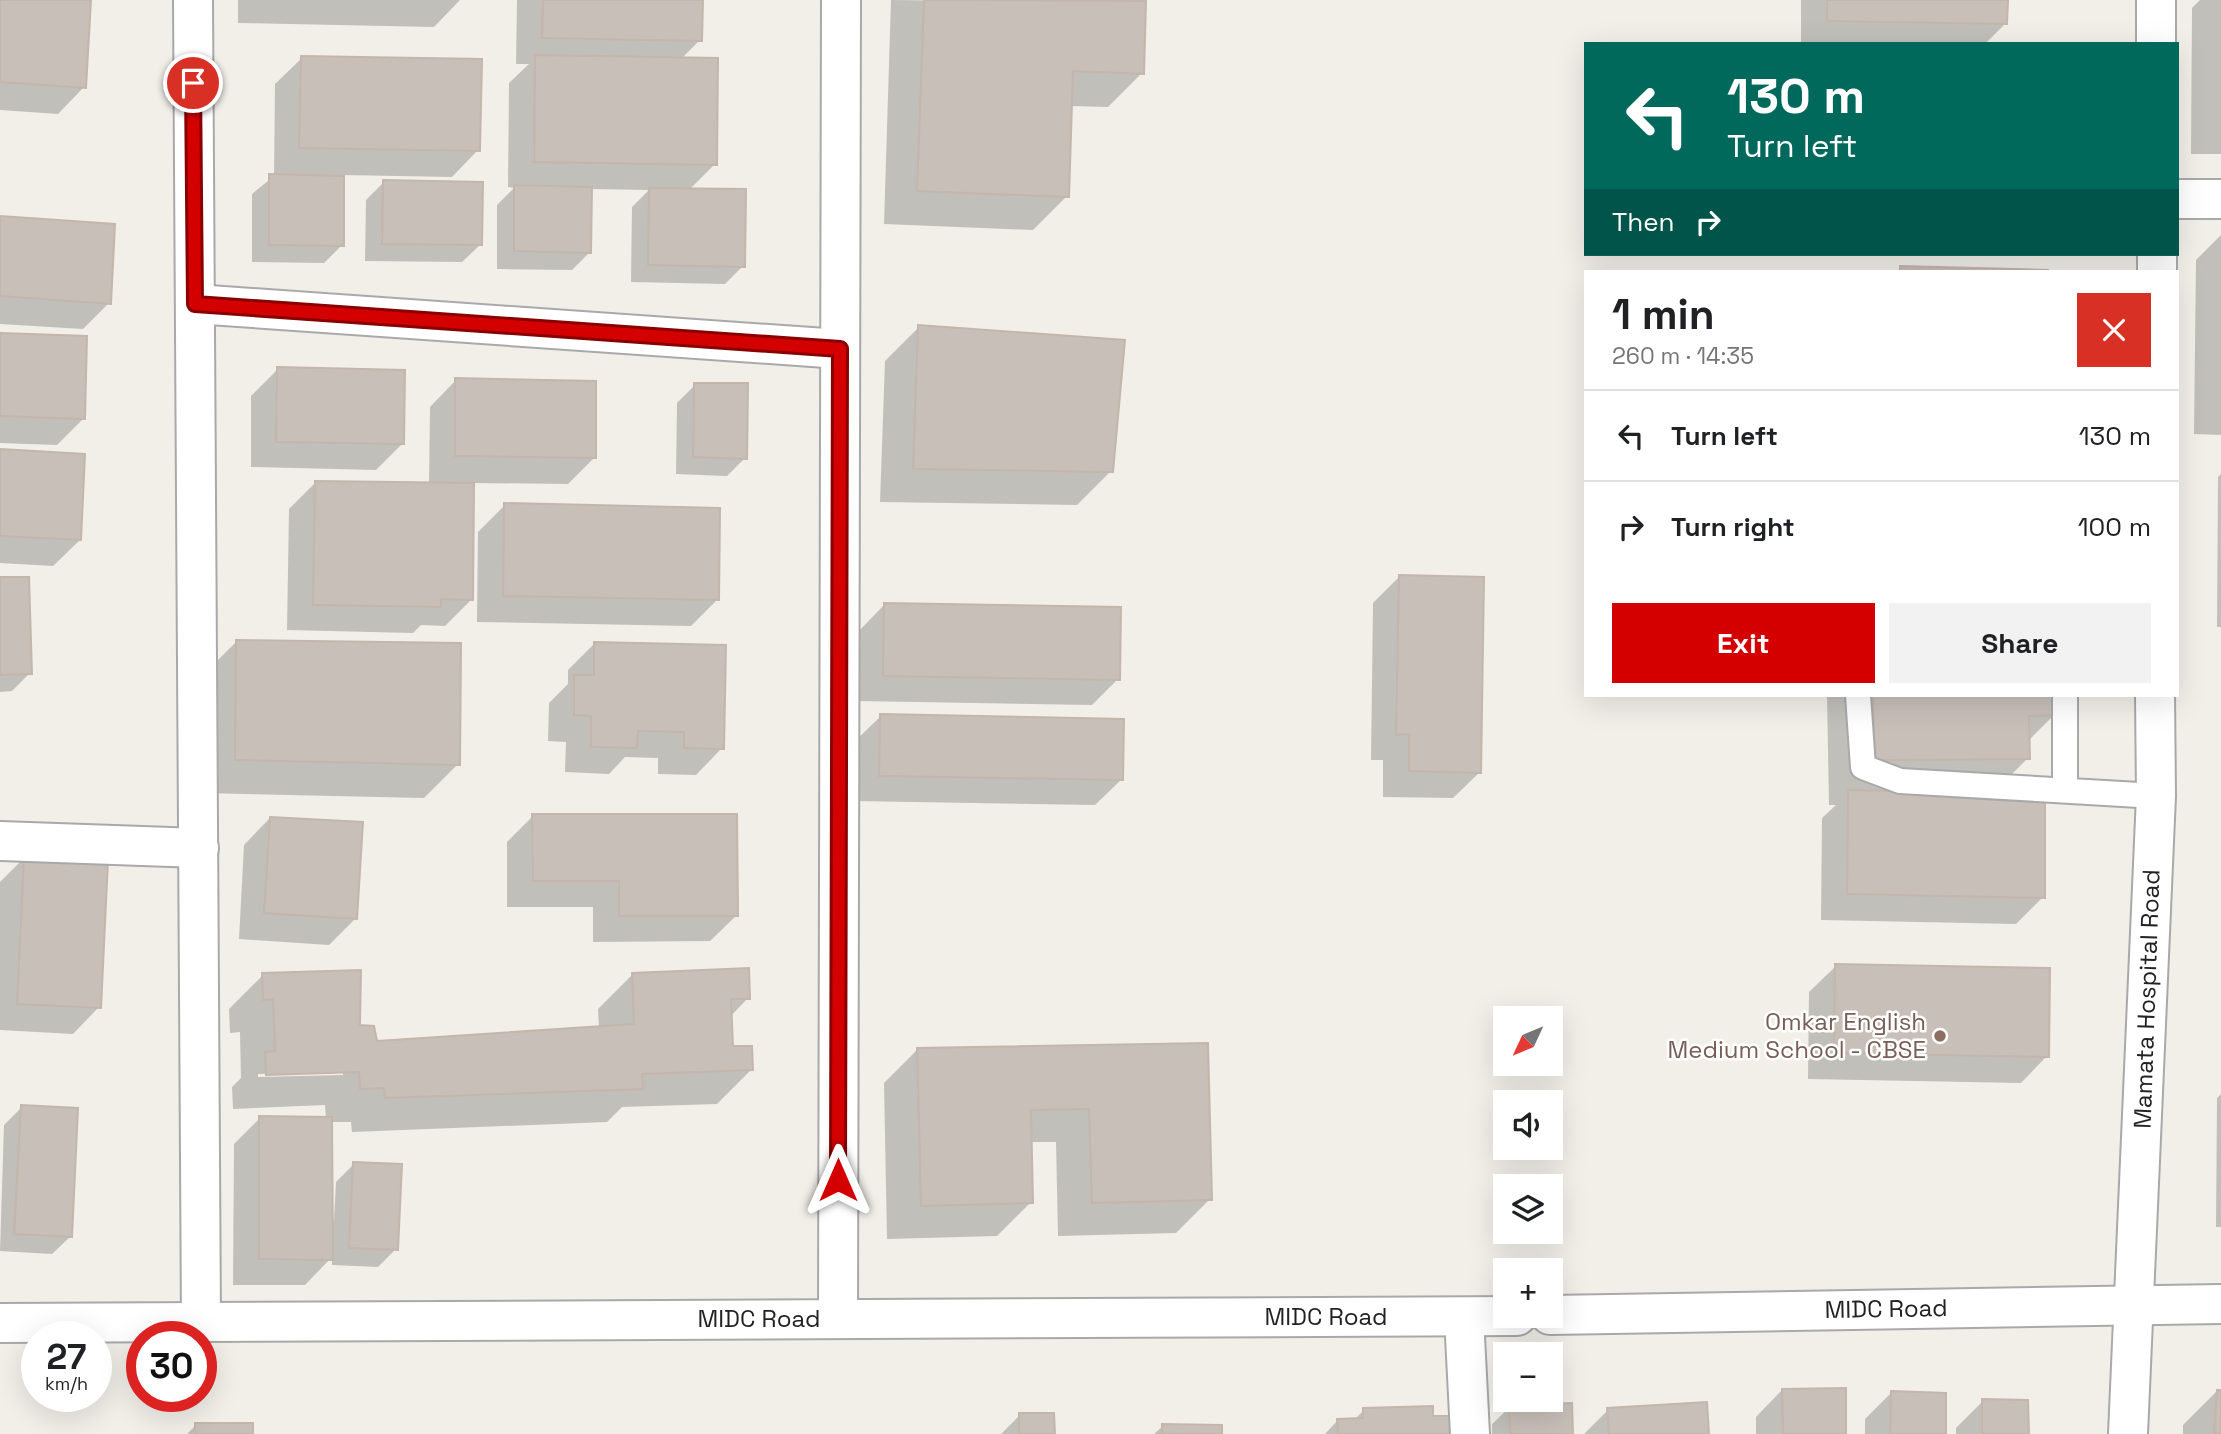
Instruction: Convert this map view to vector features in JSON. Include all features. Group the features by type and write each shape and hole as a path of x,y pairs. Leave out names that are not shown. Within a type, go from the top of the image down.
{"street":[{"path":"193,0 201,1321"},
{"path":"838,1319 841,0"},
{"path":"2156,0 2157,42"},
{"path":"2179,199 2221,199"},
{"path":"195,304 840,349"},
{"name":"Mamata Hospital Road","path":"2128,1434 2156,796 2155,697"},
{"path":"0,841 198,848"},
{"name":"MIDC Road","path":"1563,1315 2221,1304"},
{"name":"MIDC Road","path":"217,1323 1493,1316"},
{"path":"1464,1317 1470,1434"},
{"name":"MIDC Road","path":"0,1323 126,1323"}],"lane":[{"path":"1857,697 1863,767 1900,781 2156,796"},
{"path":"2065,697 2065,789"}],"building":[{"path":"0,0 91,0 86,88 0,82"},
{"path":"543,0 703,0 702,41 542,38"},
{"path":"924,0 1146,1 1144,74 1073,71 1069,197 917,191"},
{"path":"1827,0 2008,0 2007,24 1827,21"},
{"path":"535,55 718,58 717,165 534,162"},
{"path":"301,56 482,59 480,151 299,148"},
{"path":"269,174 344,176 344,246 269,245"},
{"path":"383,180 483,182 482,245 382,244"},
{"path":"514,185 592,187 591,253 514,251"},
{"path":"649,188 746,189 745,267 648,265"},
{"path":"0,216 115,224 111,304 0,296"},
{"path":"1900,266 2048,270 1900,270"},
{"path":"918,325 1125,340 1113,472 913,469"},
{"path":"0,333 87,336 85,419 0,416"},
{"path":"277,367 405,370 404,444 276,442"},
{"path":"455,378 596,381 596,458 455,456"},
{"path":"694,383 748,383 747,459 693,457"},
{"path":"0,449 85,454 81,540 0,536"},
{"path":"315,481 474,483 473,600 441,599 441,607 313,605"},
{"path":"504,503 720,508 719,600 503,596"},
{"path":"1399,575 1484,577 1481,773 1409,771 1409,734 1396,735"},
{"path":"0,577 29,577 32,674 0,675"},
{"path":"884,603 1121,607 1120,680 883,676"},
{"path":"236,640 461,643 460,765 235,760"},
{"path":"594,642 726,645 724,749 684,748 684,732 638,731 637,748 591,747 591,716 574,715 574,675 594,675"},
{"path":"1873,697 2056,697 2056,715 2029,716 2030,759 1875,760"},
{"path":"880,714 1124,719 1123,780 879,776"},
{"path":"1848,790 2045,794 2045,898 1847,894"},
{"path":"532,814 737,814 738,916 619,916 619,881 533,881"},
{"path":"270,817 363,822 357,919 264,913"},
{"path":"24,855 108,860 101,1008 17,1004"},
{"path":"1835,964 2050,968 2049,1057 1834,1053"},
{"path":"749,968 750,999 731,999 733,1046 752,1046 753,1070 642,1074 643,1089 385,1098 384,1088 360,1089 359,1072 266,1075 265,1052 275,1051 273,999 263,1000 262,973 361,970 360,1025 374,1026 377,1041 634,1024 632,973"},
{"path":"1208,1043 1212,1200 1092,1203 1089,1109 1031,1110 1033,1203 921,1206 917,1048"},
{"path":"21,1105 78,1108 72,1237 14,1234"},
{"path":"259,1116 332,1117 333,1260 259,1259"},
{"path":"353,1162 402,1164 398,1250 349,1248"},
{"path":"1846,1388 1846,1434 1783,1434 1782,1389"},
{"path":"2217,1390 2221,1390 2221,1434 2214,1434"},
{"path":"1891,1391 1946,1393 1946,1434 1890,1434"},
{"path":"1982,1399 2028,1400 2029,1434 1982,1434"},
{"path":"1707,1402 1709,1434 1609,1434 1607,1408"},
{"path":"1563,1403 1572,1403 1573,1434 1510,1434 1509,1412 1563,1412"},
{"path":"1433,1406 1433,1416 1461,1416 1462,1434 1338,1434 1337,1419 1363,1418 1363,1408"},
{"path":"1019,1413 1054,1413 1055,1434 1019,1434"},
{"path":"195,1423 253,1423 253,1434 195,1434"},
{"path":"1162,1424 1222,1425 1222,1434 1162,1434"}],"place":[{"name":"Omkar English Medium School - CBSE","path":"1940,1036"}],"route":[{"path":"193,83 195,304 840,349 838,1180"}]}
